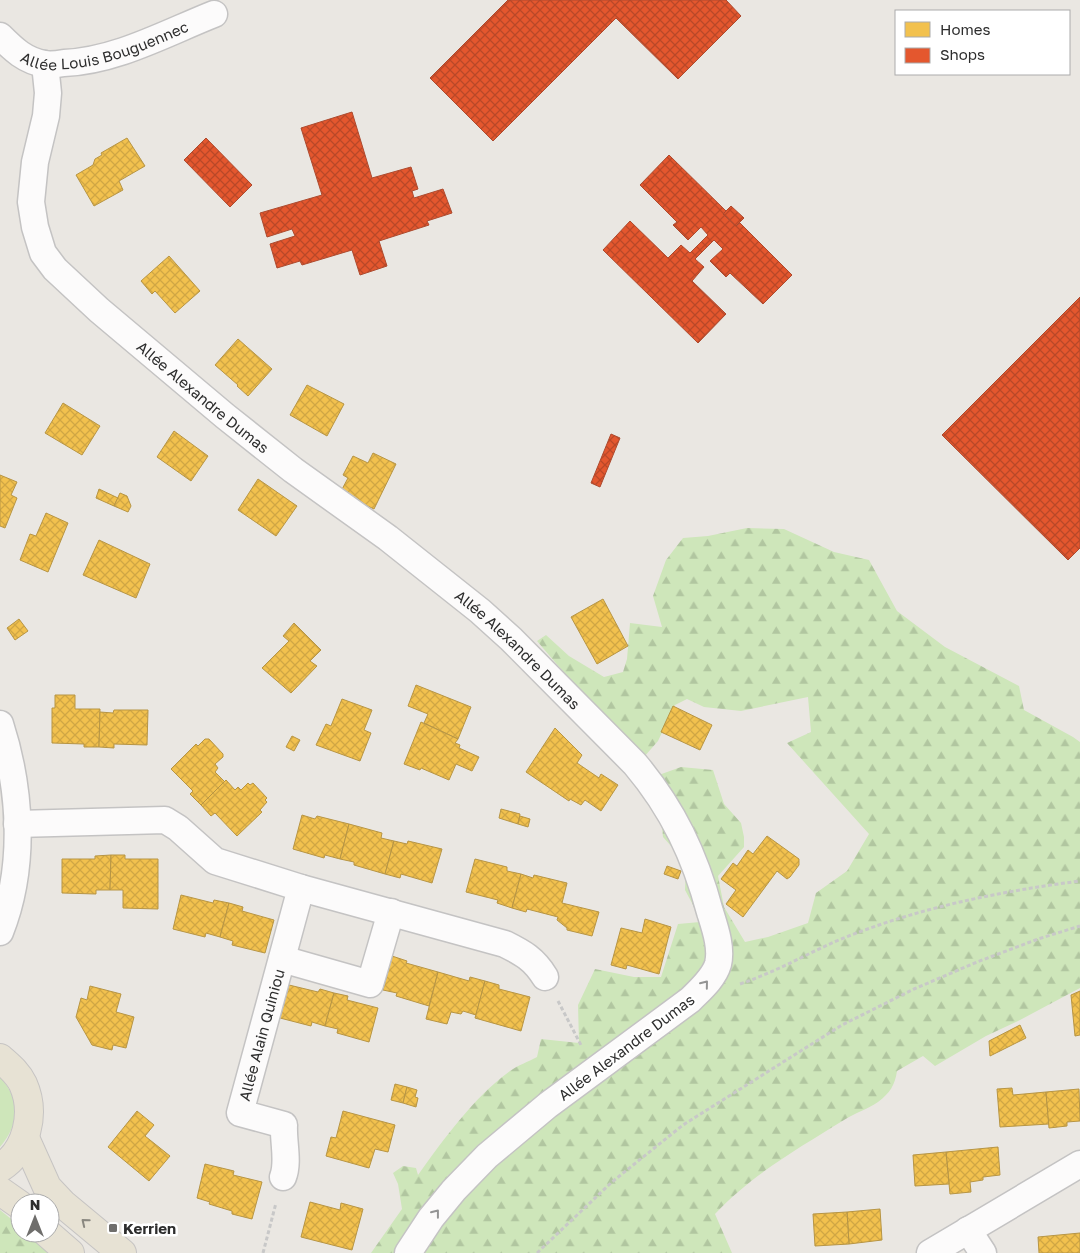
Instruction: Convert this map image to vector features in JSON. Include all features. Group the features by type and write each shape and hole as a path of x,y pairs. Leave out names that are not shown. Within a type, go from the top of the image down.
{"main road":[{"path":"0,1058 13,1068 23,1084 29,1111 25,1138 16,1153 0,1168"},
{"path":"25,1138 47,1187 63,1204 122,1253"},
{"path":"58,1243 70,1253"}],"street":[{"name":"Allée Louis Bouguennec","path":"0,36 25,58 45,64 72,63 93,60 133,47 214,14"},
{"name":"Allée Alexandre Dumas","path":"45,64 48,93 46,116 35,162 32,202 35,227 43,254 80,294 225,416 294,470 428,568 511,639 635,764 650,782 663,799 686,841 702,882 719,950 718,965 702,988 690,1000 548,1105 487,1156 454,1190 431,1218 408,1253"},
{"path":"0,724 12,770 17,824 16,865 11,893 0,932"},
{"path":"17,824 165,820 178,828 215,861 301,888 506,944 523,953 536,964 545,976"},
{"name":"Allée Alain Quiniou","path":"283,1177 286,1161 283,1142 284,1125 240,1113 301,888"},
{"name":"Allée Alain Quiniou","path":"282,959 370,984 391,912"},
{"path":"930,1253 1080,1164"},
{"path":"968,1230 983,1253"}],"path":[{"path":"702,988 736,985 751,980 835,942 963,900 1080,881"},
{"path":"537,1253 612,1182 683,1126 842,1025 914,989 977,962 1038,939 1080,926"},
{"path":"545,976 594,1070"},
{"path":"263,1253 283,1177"}],"green space":[{"path":"747,528 784,529 834,552 869,560 897,611 945,647 1019,686 1024,710 1080,742 1080,988 986,1036 935,1066 923,1056 897,1071 891,1088 878,1102 844,1120 793,1152 744,1187 715,1214 732,1253 371,1253 402,1209 398,1184 393,1173 403,1166 416,1168 418,1175 471,1106 513,1069 537,1057 541,1039 579,1043 578,1005 595,969 634,977 661,977 678,924 700,922 685,890 686,863 663,837 656,776 681,767 713,770 724,804 741,823 744,837 744,847 718,876 724,907 745,942 768,937 808,923 816,893 847,871 869,834 787,743 811,732 808,697 741,711 704,707 687,699 675,705 658,741 644,757 589,702 537,641 546,635 569,656 604,677 623,672 627,659 630,623 662,627 653,596 666,560 683,538 708,536"},
{"path":"0,1077 12,1095 15,1112 11,1130 0,1147"},
{"path":"0,1210 10,1218 10,1243 42,1243 54,1253 0,1253"}],"building: Homes":[{"path":"127,138 145,166 119,181 123,190 94,206 76,175 93,165 95,159 102,155 101,153"},
{"path":"169,256 200,291 175,313 155,291 152,294 141,281"},
{"path":"238,339 272,369 248,396 215,365"},
{"path":"307,385 344,404 327,436 290,415"},
{"path":"63,403 100,426 82,455 45,433"},
{"path":"174,431 208,456 191,481 157,457"},
{"path":"373,453 396,464 374,509 340,493 348,478 343,475 353,456 368,463"},
{"path":"0,475 17,482 11,495 17,498 5,528 0,526"},
{"path":"258,479 297,506 276,536 238,510"},
{"path":"99,489 118,498 114,506 96,498"},
{"path":"120,493 127,496 131,506 128,512 114,506"},
{"path":"46,513 68,523 48,572 20,560 30,534 36,536"},
{"path":"99,540 150,564 136,598 83,575"},
{"path":"603,599 628,646 597,664 571,617"},
{"path":"19,619 28,631 15,640 7,628"},
{"path":"294,623 321,650 310,661 317,666 291,693 262,668 289,641 283,636"},
{"path":"416,685 471,707 458,739 424,723 428,714 408,706"},
{"path":"55,695 75,695 75,709 100,709 99,747 84,747 84,744 52,743 52,708 55,708"},
{"path":"342,699 372,710 364,730 371,733 360,761 316,745 326,724 331,726"},
{"path":"673,706 712,725 700,750 661,732"},
{"path":"114,710 148,710 147,745 114,744 114,748 99,747 100,712 113,713"},
{"path":"421,722 458,739 455,743 460,745 459,748 479,757 472,771 456,764 449,780 421,768 420,770 404,764"},
{"path":"555,728 582,755 577,763 599,778 601,774 618,785 601,811 585,800 581,805 570,799 569,801 526,772"},
{"path":"292,736 300,740 294,751 286,747"},
{"path":"205,739 209,739 223,754 223,757 215,764 218,768 215,772 225,782 201,805 190,794 193,791 171,769 196,744 198,746"},
{"path":"226,780 235,790 238,787 241,790 248,783 250,785 253,783 267,798 265,800 267,802 260,810 262,812 237,836 215,813 211,816 201,805"},
{"path":"501,809 520,814 518,824 499,818"},
{"path":"302,815 315,819 317,816 349,824 340,859 325,855 324,858 293,849"},
{"path":"520,816 530,819 528,827 518,824"},
{"path":"349,824 382,833 381,838 394,841 385,874 354,865 354,862 340,859"},
{"path":"767,836 799,859 799,865 787,879 777,871 743,917 726,904 736,890 721,879 733,863 737,866 748,850 753,854"},
{"path":"394,841 407,844 408,841 442,849 432,883 401,874 400,878 385,874"},
{"path":"111,855 110,890 96,890 96,894 62,893 62,859 95,859 95,856"},
{"path":"111,855 125,855 125,859 158,859 158,909 123,908 123,890 110,890"},
{"path":"475,859 507,867 507,871 521,874 512,908 497,903 498,900 466,892"},
{"path":"667,866 681,871 678,879 664,874"},
{"path":"521,874 533,878 534,875 567,883 562,903 599,912 592,936 567,930 557,920 558,917 527,909 526,912 512,908"},
{"path":"181,895 213,903 214,900 229,903 220,937 206,933 205,937 173,929"},
{"path":"229,903 243,907 242,911 274,920 265,953 232,945 233,941 220,937"},
{"path":"645,919 671,927 659,974 627,965 626,969 611,965 621,928 642,933"},
{"path":"392,956 407,961 406,963 438,972 429,1006 396,996 397,993 383,990"},
{"path":"438,972 469,981 470,977 485,981 476,1015 463,1011 461,1014 451,1012 447,1024 426,1019"},
{"path":"485,981 499,985 499,989 530,997 521,1031 475,1018"},
{"path":"289,985 318,992 320,989 334,993 325,1026 312,1022 311,1026 280,1018"},
{"path":"90,986 121,994 116,1012 134,1017 126,1048 113,1045 112,1050 92,1045 76,1017 81,998 87,1000"},
{"path":"1080,991 1080,1035 1075,1036 1071,995"},
{"path":"334,993 348,996 347,1000 378,1008 369,1042 337,1033 338,1029 325,1026"},
{"path":"1020,1025 1026,1038 990,1056 989,1041"},
{"path":"395,1084 407,1087 403,1103 391,1100"},
{"path":"407,1087 417,1090 415,1097 418,1098 416,1107 403,1103"},
{"path":"1012,1088 1013,1095 1046,1092 1049,1124 1000,1127 997,1089"},
{"path":"1079,1089 1080,1121 1067,1122 1067,1126 1049,1128 1046,1092"},
{"path":"137,1111 154,1125 145,1136 170,1156 149,1181 108,1147"},
{"path":"343,1111 395,1125 388,1152 375,1149 369,1168 326,1156 331,1137 336,1138"},
{"path":"998,1147 1000,1175 983,1177 983,1180 970,1182 971,1192 950,1194 946,1152"},
{"path":"946,1152 949,1184 915,1186 913,1155"},
{"path":"205,1164 234,1171 233,1175 262,1182 252,1219 232,1214 232,1211 197,1198"},
{"path":"310,1202 340,1210 341,1203 363,1209 352,1250 301,1237"},
{"path":"880,1209 882,1240 849,1244 847,1212"},
{"path":"847,1212 849,1244 815,1246 813,1214"},
{"path":"1080,1233 1080,1253 1039,1253 1038,1237"}],"building: Shops":[{"path":"508,0 726,0 741,16 678,79 616,18 493,141 430,78"},
{"path":"352,112 372,178 411,167 418,189 412,191 414,198 443,189 452,213 427,221 429,225 379,241 387,266 360,275 352,250 302,265 300,261 277,268 270,244 295,236 292,229 267,237 260,213 322,195 301,128"},
{"path":"206,138 252,185 230,207 184,160"},
{"path":"669,155 726,211 723,214 736,226 740,223 792,275 763,304 730,273 726,277 710,261 723,249 714,240 695,259 704,267 692,281 726,314 698,343 603,250 630,221 668,258 681,245 690,253 708,235 701,227 688,240 673,225 677,222 640,185"},
{"path":"731,206 744,218 736,226 723,214"},
{"path":"1080,297 1080,548 1068,560 942,435"},
{"path":"611,434 620,438 600,487 591,483"}],"place":[{"name":"Kerrien","path":"113,1228"}]}
